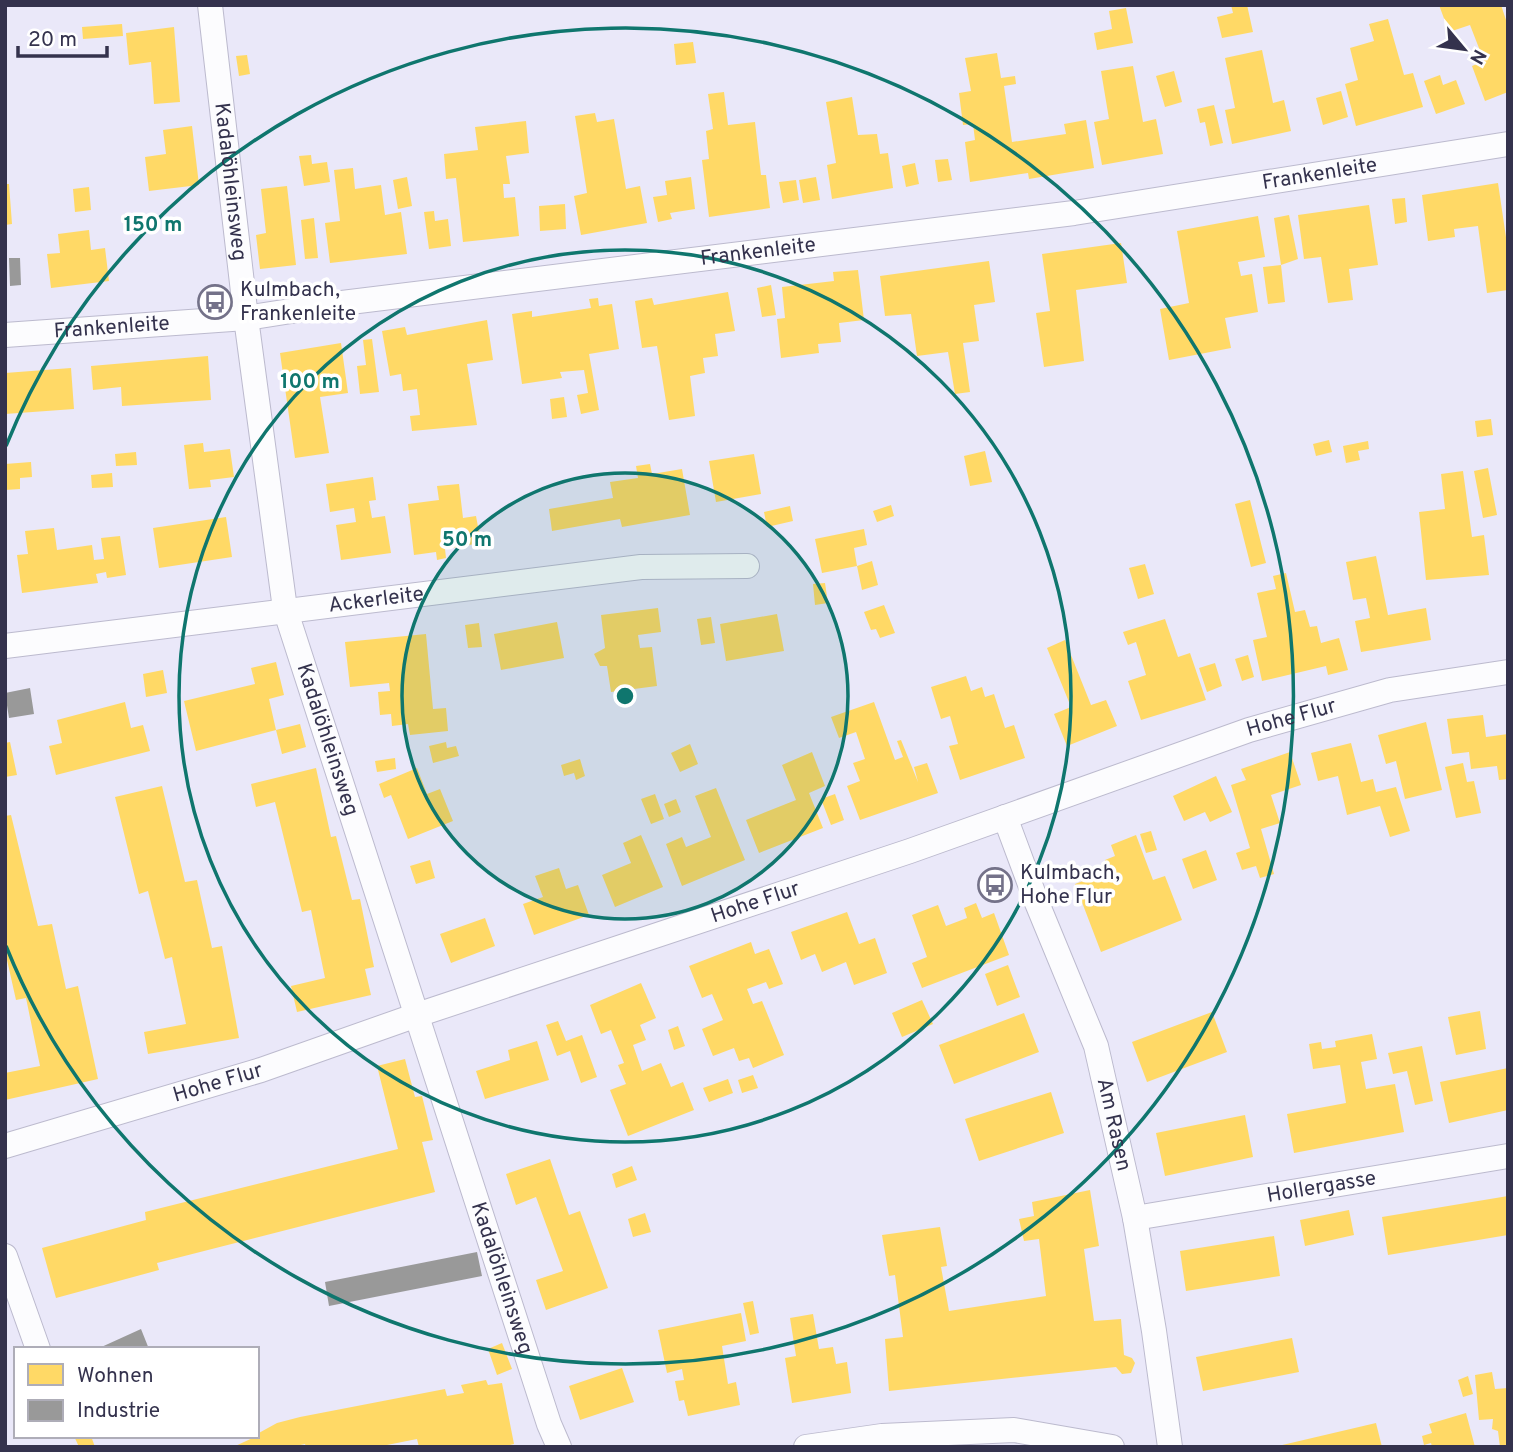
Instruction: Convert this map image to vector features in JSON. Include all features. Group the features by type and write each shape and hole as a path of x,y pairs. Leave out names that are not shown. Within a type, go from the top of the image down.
{"street":[{"name":"Kadalöhleinsweg","path":"210,5 246,318 285,609 549,1424 559,1447"},
{"name":"Frankenleite","path":"5,335 246,318 370,299 1074,213 1508,144"},
{"name":"Ackerleite","path":"5,646 285,609 641,567 747,566"},
{"name":"Hohe Flur","path":"5,1146 261,1070 417,1015 870,865 1249,730 1390,690 1508,672"},
{"name":"Am Rasen","path":"1005,817 1096,1046 1135,1218 1170,1447"},
{"name":"Hollergasse","path":"1135,1218 1508,1156"},
{"path":"5,1256 36,1347"},
{"path":"806,1447 882,1436 1014,1430 1112,1447"}],"building: Wohnen":[{"path":"1231,5 1247,5 1253,32 1222,38 1217,17 1233,13"},
{"path":"1439,5 1501,5 1508,26 1508,92 1485,101 1472,66 1484,61 1470,25 1449,32"},
{"path":"1126,8 1133,43 1097,50 1094,33 1112,29 1109,11"},
{"path":"1388,19 1404,75 1413,73 1423,107 1356,126 1345,84 1358,80 1350,48 1374,41 1369,24"},
{"path":"122,24 123,36 83,39 82,27"},
{"path":"174,27 180,102 154,104 151,62 129,65 126,33"},
{"path":"693,42 696,63 676,65 674,44"},
{"path":"1262,50 1273,103 1284,100 1291,131 1232,144 1225,110 1235,108 1225,58"},
{"path":"997,53 1001,78 1015,76 1016,84 1004,86 1012,142 1066,134 1064,124 1086,120 1094,168 1029,179 1028,173 970,182 965,142 975,140 973,124 963,125 959,93 971,91 965,58"},
{"path":"247,55 250,74 239,76 236,56"},
{"path":"1133,66 1143,122 1156,119 1163,154 1102,165 1094,122 1109,119 1101,71"},
{"path":"1174,71 1182,102 1165,107 1156,76"},
{"path":"1440,75 1443,85 1456,80 1465,104 1436,114 1424,81"},
{"path":"1341,91 1348,117 1323,125 1316,98"},
{"path":"724,92 728,125 755,122 761,175 766,175 770,208 709,217 702,160 709,159 706,131 713,129 708,94"},
{"path":"852,97 858,135 877,134 880,154 888,153 893,188 832,199 827,165 836,163 826,102"},
{"path":"1214,105 1223,143 1210,146 1205,122 1200,123 1197,109"},
{"path":"595,113 597,122 614,119 626,189 640,186 647,223 581,235 574,196 587,193 575,116"},
{"path":"526,121 529,153 506,156 510,184 503,184 504,198 515,197 519,236 463,242 456,178 446,179 444,154 478,150 475,127"},
{"path":"192,126 199,185 149,191 145,157 166,154 163,130"},
{"path":"311,155 312,164 327,162 330,182 304,186 299,156"},
{"path":"948,159 952,180 938,182 935,160"},
{"path":"915,163 919,184 906,187 902,166"},
{"path":"353,168 355,189 381,185 385,215 401,212 407,254 330,263 325,223 340,221 334,170"},
{"path":"407,177 412,206 398,209 393,180"},
{"path":"691,177 695,209 670,213 672,219 658,222 653,197 667,195 665,181"},
{"path":"816,177 820,200 803,203 799,180"},
{"path":"796,180 799,200 783,203 779,182"},
{"path":"1498,183 1508,251 1508,290 1487,293 1478,226 1454,229 1455,237 1428,241 1422,195"},
{"path":"5,184 9,184 12,224 5,225"},
{"path":"287,186 296,265 260,269 256,235 266,233 261,189"},
{"path":"89,187 91,210 75,212 73,189"},
{"path":"1405,198 1407,222 1395,224 1392,199"},
{"path":"565,204 566,229 540,231 539,206"},
{"path":"1369,205 1378,265 1349,269 1353,300 1328,303 1321,257 1304,259 1298,215"},
{"path":"434,211 435,221 448,219 451,246 429,249 424,212"},
{"path":"1289,215 1298,259 1281,265 1274,218"},
{"path":"1258,216 1265,257 1238,262 1241,276 1252,274 1258,312 1225,318 1231,348 1169,360 1160,309 1189,303 1177,231"},
{"path":"314,218 318,258 305,259 301,220"},
{"path":"89,230 91,250 105,248 109,281 51,288 47,254 60,253 58,234"},
{"path":"1121,243 1127,283 1076,290 1084,361 1044,367 1036,313 1050,311 1042,254"},
{"path":"989,261 995,302 974,305 979,341 963,343 970,392 955,394 948,352 917,356 911,314 885,316 880,276"},
{"path":"1281,265 1285,302 1268,304 1263,267"},
{"path":"858,270 864,320 839,323 841,342 818,344 819,353 781,358 777,319 785,318 782,287 834,281 833,272"},
{"path":"771,285 776,315 762,317 757,288"},
{"path":"728,292 735,331 715,334 718,356 703,358 705,373 690,376 695,416 669,420 657,346 642,348 635,301 652,298 654,305"},
{"path":"598,298 599,306 612,304 619,349 589,354 599,410 581,414 577,395 588,393 584,370 560,372 562,378 522,384 512,314 532,311 532,317 591,308 589,299"},
{"path":"487,320 493,360 467,364 477,425 412,431 410,416 420,415 417,389 403,391 401,374 390,376 382,331 405,327 407,335"},
{"path":"372,339 379,392 360,394 357,366 366,365 363,340"},
{"path":"341,343 348,393 320,397 329,453 295,458 280,353"},
{"path":"208,356 211,400 122,406 121,387 93,390 91,366"},
{"path":"71,368 74,409 5,414 5,373"},
{"path":"564,397 567,417 552,419 550,399"},
{"path":"1491,419 1493,435 1477,437 1475,421"},
{"path":"1329,440 1332,452 1316,456 1313,444"},
{"path":"1368,441 1369,449 1358,451 1360,460 1346,463 1343,446"},
{"path":"203,443 204,452 230,449 234,477 210,480 211,487 189,489 184,445"},
{"path":"985,451 992,482 970,486 964,456"},
{"path":"136,452 137,465 116,466 115,454"},
{"path":"754,454 761,494 716,502 709,461"},
{"path":"31,462 32,477 20,478 20,489 5,490 5,464"},
{"path":"650,464 652,474 682,469 690,515 622,527 620,519 552,531 549,509 613,498 610,482 638,478 636,466"},
{"path":"1488,468 1497,515 1483,518 1474,471"},
{"path":"1463,471 1472,537 1484,535 1489,575 1426,580 1419,512 1445,509 1441,474"},
{"path":"112,473 113,487 92,488 91,475"},
{"path":"373,477 376,500 369,501 372,518 385,516 391,553 341,560 336,525 356,522 354,508 330,512 326,484"},
{"path":"459,484 463,518 476,516 481,543 445,549 446,558 437,560 436,552 414,555 408,504 439,500 437,486"},
{"path":"1250,500 1266,563 1251,567 1235,504"},
{"path":"891,505 894,516 877,522 873,511"},
{"path":"790,506 793,521 767,527 764,512"},
{"path":"226,517 232,557 159,568 153,528"},
{"path":"54,528 57,550 92,545 94,560 104,559 101,538 120,536 126,575 107,578 106,572 96,574 98,583 22,593 17,555 28,554 25,531"},
{"path":"864,529 867,545 854,548 857,566 822,573 815,539"},
{"path":"1376,556 1388,615 1426,608 1431,640 1361,652 1355,621 1370,618 1366,598 1353,600 1346,562"},
{"path":"872,561 878,585 862,590 857,566"},
{"path":"1145,564 1154,594 1138,599 1129,568"},
{"path":"1286,573 1295,612 1305,610 1310,627 1317,626 1321,643 1339,638 1348,670 1328,675 1326,666 1262,681 1253,640 1267,637 1257,593 1276,589 1273,576"},
{"path":"825,583 828,603 815,605 813,584"},
{"path":"884,605 895,633 880,638 876,629 871,630 864,612"},
{"path":"658,608 661,632 638,635 640,648 652,647 657,686 611,692 607,666 600,666 594,654 605,648 601,615"},
{"path":"777,614 784,651 726,661 720,624"},
{"path":"711,617 715,643 701,645 697,619"},
{"path":"1165,619 1178,657 1190,653 1206,700 1141,720 1128,681 1146,675 1136,642 1128,645 1123,632"},
{"path":"557,622 564,658 501,670 494,634"},
{"path":"479,623 482,647 468,648 465,625"},
{"path":"426,634 433,709 446,708 448,731 410,735 408,724 392,726 391,714 380,715 378,692 390,691 389,683 350,687 345,642"},
{"path":"1065,640 1091,705 1106,700 1117,726 1067,746 1054,714 1071,707 1047,648"},
{"path":"1248,655 1254,677 1242,681 1235,659"},
{"path":"276,662 284,695 269,699 276,730 196,751 184,701 255,684 251,668"},
{"path":"1215,663 1222,686 1207,692 1199,668"},
{"path":"163,670 167,693 146,697 143,674"},
{"path":"966,676 971,691 982,687 985,697 994,694 1005,728 1014,725 1025,758 960,780 949,746 958,744 950,716 941,719 931,687"},
{"path":"125,702 131,728 143,725 150,751 56,775 49,746 62,743 57,720"},
{"path":"874,702 895,760 903,757 897,741 901,740 918,782 914,767 927,763 938,793 860,820 847,786 860,781 853,763 865,759 856,732 839,738 831,717"},
{"path":"1483,715 1486,737 1508,734 1508,779 1499,780 1497,766 1471,769 1469,752 1452,754 1447,719"},
{"path":"1426,722 1442,790 1405,799 1396,761 1386,764 1378,735"},
{"path":"300,724 306,747 282,754 276,730"},
{"path":"10,742 17,775 5,777 5,743"},
{"path":"446,742 447,748 456,746 459,756 433,763 429,746"},
{"path":"1351,743 1361,782 1373,779 1376,792 1396,787 1410,831 1390,837 1380,806 1347,815 1338,776 1318,781 1311,753"},
{"path":"690,744 698,764 680,772 671,753"},
{"path":"812,752 825,786 809,793 823,828 759,853 746,820 796,800 782,765"},
{"path":"1290,752 1301,785 1271,795 1280,823 1261,829 1274,874 1260,878 1256,866 1242,870 1236,853 1250,848 1231,785 1246,780 1241,769"},
{"path":"395,758 396,769 377,772 375,761"},
{"path":"580,759 585,776 576,780 574,773 564,776 561,765"},
{"path":"1463,763 1467,782 1474,781 1481,813 1456,818 1445,767"},
{"path":"316,768 331,837 336,836 352,900 360,899 374,967 365,969 371,995 297,1012 291,986 325,978 311,910 302,912 275,802 256,807 251,784"},
{"path":"417,768 427,794 440,789 453,821 408,839 391,795 384,798 379,784"},
{"path":"1216,776 1232,812 1210,822 1205,812 1184,821 1173,796"},
{"path":"162,786 185,882 197,880 212,948 222,946 239,1038 148,1054 144,1032 186,1024 172,957 165,959 148,891 139,894 115,797"},
{"path":"716,788 745,860 682,886 666,844 682,837 686,847 711,837 695,796"},
{"path":"655,794 664,819 651,824 641,799"},
{"path":"835,794 844,820 831,825 821,799"},
{"path":"676,799 681,812 669,817 664,804"},
{"path":"11,815 38,926 52,924 66,989 78,986 98,1079 5,1100 5,1073 40,1066 26,998 16,1000 5,951 5,816"},
{"path":"1151,831 1157,850 1146,853 1140,834"},
{"path":"641,835 663,887 615,907 602,875 631,863 623,843"},
{"path":"1136,835 1153,880 1165,876 1182,920 1101,952 1075,884 1109,871 1105,860 1115,856 1111,845"},
{"path":"1206,850 1217,880 1193,889 1182,859"},
{"path":"430,860 435,878 416,884 410,866"},
{"path":"559,868 566,889 578,885 589,915 534,935 523,904 543,897 535,876"},
{"path":"976,903 982,918 994,913 1009,955 922,988 912,963 927,957 912,915 938,905 946,926 967,918 964,908"},
{"path":"847,912 859,944 875,938 887,973 854,985 846,962 822,972 815,954 801,960 791,932"},
{"path":"485,918 495,946 451,963 440,934"},
{"path":"751,942 755,954 769,949 783,984 769,989 766,982 747,989 753,1004 762,1001 784,1055 753,1068 749,1058 739,1061 734,1048 713,1056 702,1029 723,1020 712,994 702,998 689,966"},
{"path":"1008,965 1020,997 997,1006 985,974"},
{"path":"641,983 656,1018 640,1025 646,1040 633,1045 642,1071 661,1063 671,1087 683,1082 694,1110 628,1136 610,1090 626,1084 618,1065 624,1063 611,1030 601,1034 590,1005"},
{"path":"922,1000 933,1024 902,1037 892,1013"},
{"path":"1480,1011 1486,1049 1456,1055 1448,1017"},
{"path":"1212,1012 1227,1052 1147,1082 1132,1042"},
{"path":"1024,1013 1039,1052 954,1084 939,1045"},
{"path":"558,1021 566,1041 582,1035 597,1077 581,1083 570,1051 557,1056 546,1025"},
{"path":"678,1026 685,1046 674,1050 668,1030"},
{"path":"1372,1034 1377,1059 1361,1062 1366,1089 1395,1084 1404,1132 1294,1153 1287,1114 1346,1103 1340,1065 1313,1069 1309,1044 1321,1042 1322,1049 1336,1047 1335,1041"},
{"path":"537,1041 549,1080 485,1099 476,1071 510,1060 508,1050"},
{"path":"1422,1046 1433,1101 1415,1105 1407,1071 1393,1074 1388,1053"},
{"path":"405,1059 415,1097 422,1096 433,1140 422,1142 435,1192 157,1263 159,1270 56,1298 42,1248 146,1220 145,1212 398,1149 377,1066"},
{"path":"1508,1068 1508,1110 1449,1123 1440,1082"},
{"path":"753,1075 758,1088 742,1093 738,1080"},
{"path":"728,1079 733,1093 709,1102 703,1088"},
{"path":"1051,1092 1064,1133 979,1161 965,1119"},
{"path":"1245,1115 1253,1157 1165,1176 1156,1133"},
{"path":"550,1159 569,1215 580,1211 608,1288 546,1310 536,1280 563,1271 536,1197 516,1205 506,1174"},
{"path":"632,1166 637,1180 616,1188 612,1174"},
{"path":"1090,1190 1099,1246 1084,1249 1094,1321 1121,1319 1124,1355 1132,1358 1135,1363 1131,1373 1122,1374 1116,1367 889,1391 885,1339 903,1337 895,1275 889,1276 882,1235 940,1227 947,1266 941,1267 949,1311 1046,1296 1039,1239 1024,1241 1019,1219 1034,1216 1032,1202"},
{"path":"1508,1196 1508,1235 1388,1255 1382,1217"},
{"path":"1349,1210 1354,1235 1305,1246 1300,1220"},
{"path":"645,1213 651,1232 633,1237 628,1219"},
{"path":"1274,1236 1280,1276 1186,1291 1180,1251"},
{"path":"753,1301 759,1333 750,1335 743,1303"},
{"path":"741,1313 746,1341 722,1346 728,1384 736,1382 740,1405 688,1416 684,1400 679,1401 675,1381 684,1380 682,1369 667,1373 658,1330"},
{"path":"813,1314 819,1349 833,1347 836,1364 847,1362 851,1393 792,1403 785,1358 796,1356 790,1318"},
{"path":"1292,1338 1299,1372 1203,1391 1196,1357"},
{"path":"502,1343 512,1369 497,1375 488,1349"},
{"path":"622,1368 634,1402 580,1420 569,1386"},
{"path":"1492,1372 1495,1389 1508,1388 1508,1447 1500,1447 1498,1431 1492,1429 1493,1419 1479,1420 1475,1375"},
{"path":"1468,1376 1473,1394 1463,1397 1458,1380"},
{"path":"486,1380 488,1385 502,1383 514,1444 501,1447 419,1447 417,1439 377,1447 306,1447 305,1444 292,1447 233,1447 259,1438 259,1433 277,1423 445,1389 447,1396 464,1393 461,1385"},
{"path":"1466,1413 1475,1447 1432,1447 1431,1443 1424,1445 1422,1436 1432,1433 1429,1424"},
{"path":"1376,1423 1382,1447 1278,1447 1278,1446"},
{"path":"75,1438 92,1438 95,1447 79,1447"}],"building: Industrie":[{"path":"9,258 20,258 21,285 10,286"},
{"path":"30,688 34,714 9,718 5,693"},
{"path":"477,1252 482,1276 329,1306 325,1282"},
{"path":"141,1329 148,1347 101,1347"}],"place":[{"name":"Kulmbach, Frankenleite","path":"215,302"},
{"name":"Kulmbach, Hohe Flur","path":"995,885"}]}
